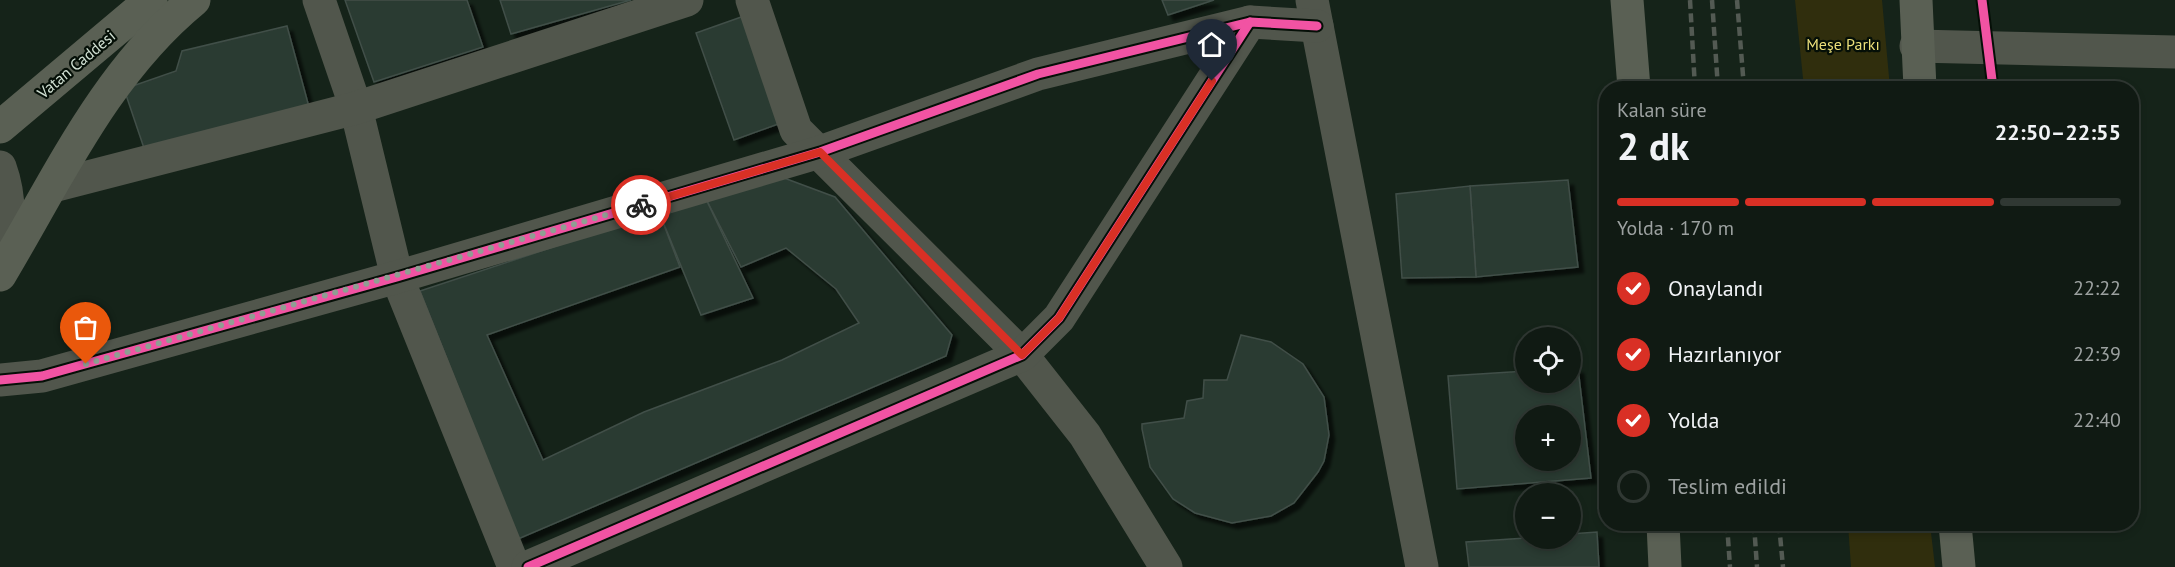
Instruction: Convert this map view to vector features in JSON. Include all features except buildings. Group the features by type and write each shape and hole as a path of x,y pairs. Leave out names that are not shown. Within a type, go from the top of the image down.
{"main road":[{"path":"105,39 136,0"},
{"name":"Vatan Caddesi","path":"0,127 151,0"},
{"path":"0,275 109,90 171,19 194,0"},
{"path":"1628,0 1634,81"},
{"path":"1916,0 1916,46 1919,81"},
{"path":"1663,531 1665,567"},
{"path":"1956,531 1959,567"}],"street":[{"path":"319,0 356,108 397,277 514,567"},
{"path":"54,186 356,108 687,0"},
{"path":"753,0 796,130 1022,355 1085,435 1166,567"},
{"path":"0,380 42,376 397,277 820,152 1038,74 1250,22 1314,13 1422,567"},
{"path":"528,567 578,557 1022,355 1059,318 1250,22"},
{"path":"1916,46 2175,52"},
{"path":"0,168 9,204 8,231 0,263"}],"green space":[{"name":"Meşe Parkı","path":"1795,0 1882,0 1889,81 1803,81"},
{"path":"1848,531 1931,531 1935,567 1851,567"}],"railway":[{"path":"1690,0 1695,81"},
{"path":"1712,0 1718,81"},
{"path":"1737,0 1743,81"},
{"path":"1727,531 1730,567"},
{"path":"1754,531 1757,567"},
{"path":"1780,531 1783,567"}],"cycle path":[{"path":"1982,0 1992,81"},
{"path":"0,380 42,376 397,277 820,152 1038,74 1250,22 1317,26"},
{"path":"528,567 1022,355 1059,318 1250,22"}],"way so far":[{"path":"86,364 397,277 641,205"}],"route":[{"path":"641,205 820,152 1022,355 1059,318 1212,81"}]}
